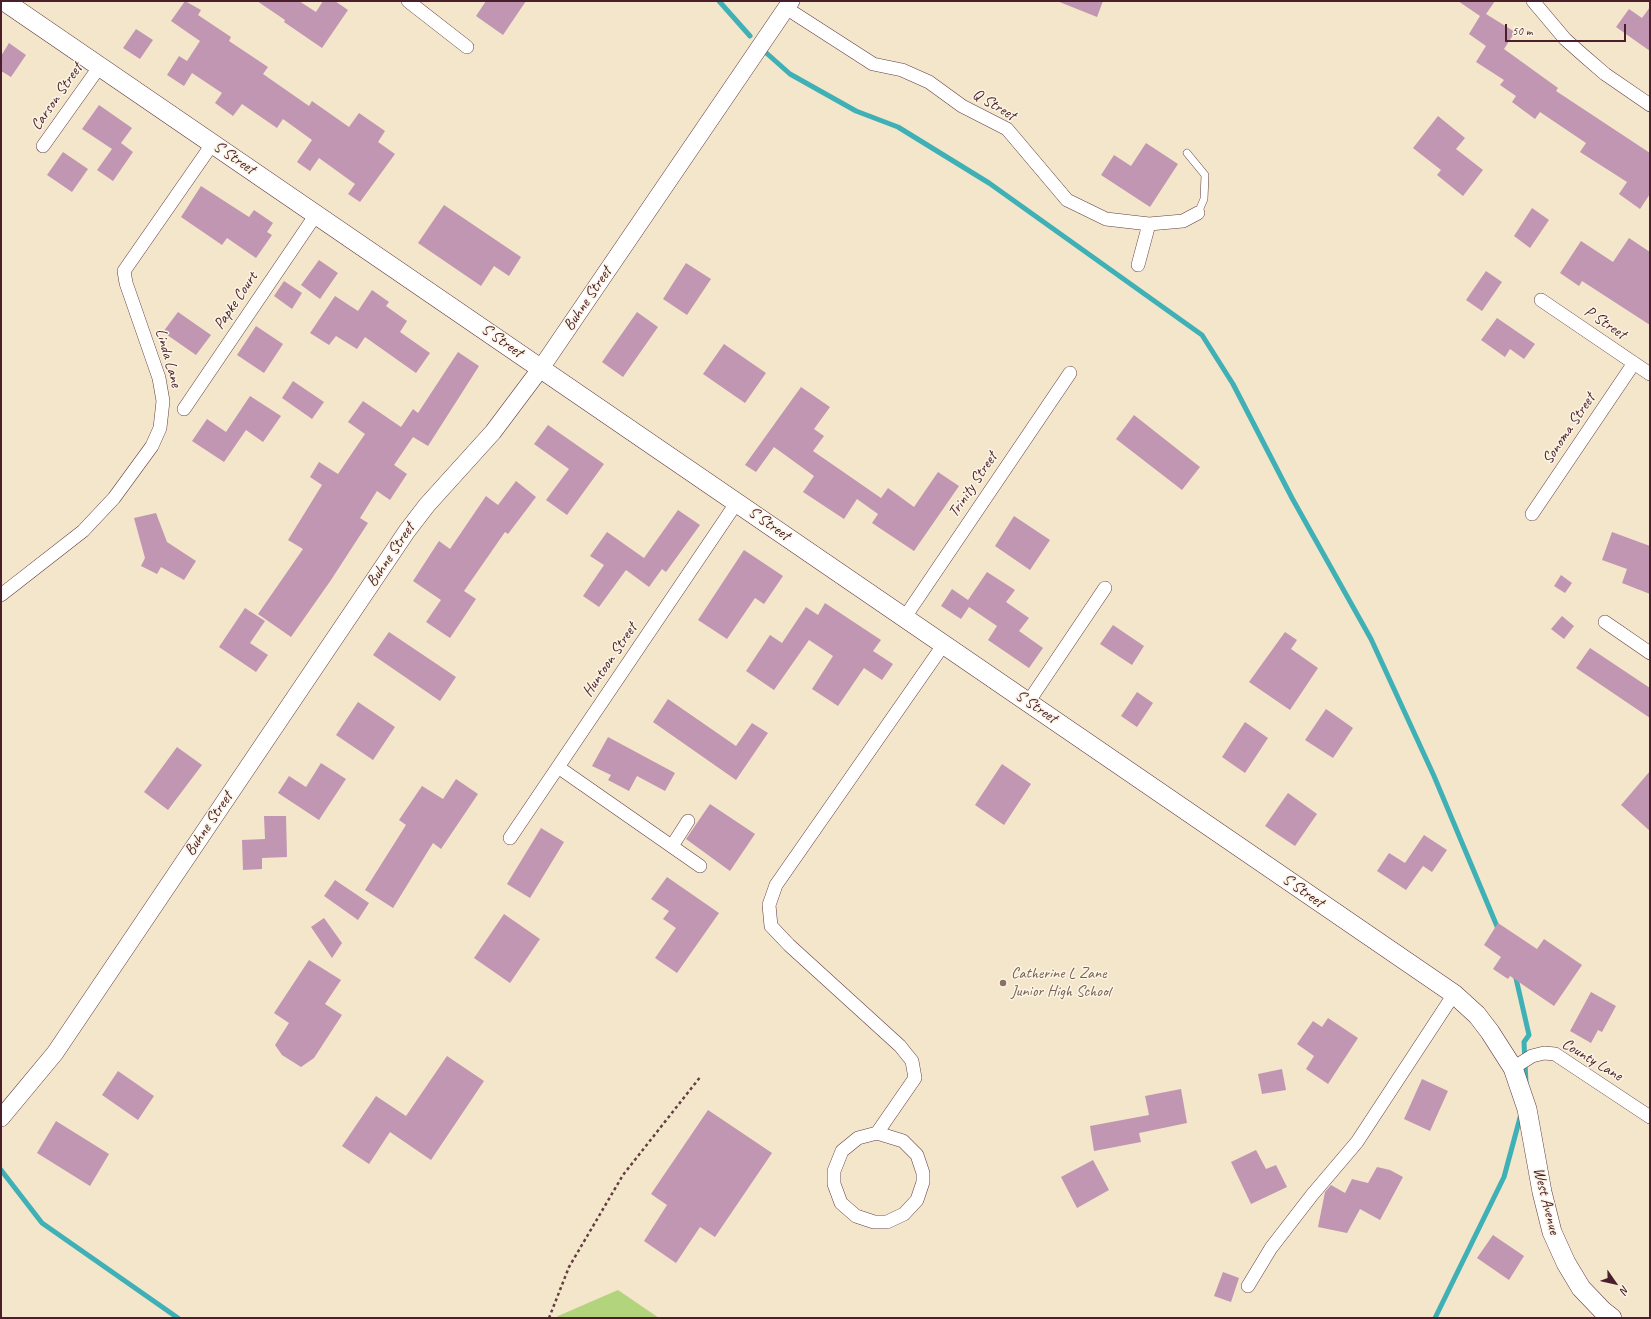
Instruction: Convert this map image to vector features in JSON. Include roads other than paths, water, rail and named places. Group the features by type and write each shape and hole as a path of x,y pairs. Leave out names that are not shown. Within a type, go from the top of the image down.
{"main road":[{"name":"S Street","path":"4,1 317,213 1454,994 1482,1021 1513,1068"},
{"name":"West Avenue","path":"1513,1068 1527,1109 1542,1192 1552,1232 1566,1262 1581,1288 1603,1312 1612,1318"}],"street":[{"path":"408,1 468,46"},
{"path":"1533,1 1565,39 1605,74 1650,105"},
{"name":"Q Street","path":"789,4 873,64 902,70 928,82 962,106 1007,129 1067,200 1106,219 1150,224 1183,221 1198,213"},
{"name":"Buhne Street","path":"1,1118 55,1053 407,531 427,504 493,432 541,368 789,4"},
{"name":"Carson Street","path":"43,146 100,66"},
{"name":"Linda Lane","path":"1,595 82,531 114,498 152,446 160,428 163,401 159,378 126,283 124,271 213,143"},
{"name":"Papke Court","path":"184,409 317,213"},
{"path":"1138,265 1150,224"},
{"name":"P Street","path":"1541,300 1649,372"},
{"name":"Sonoma Street","path":"1532,514 1634,363"},
{"name":"Trinity Street","path":"905,617 1070,373"},
{"name":"Huntoon Street","path":"510,838 737,502"},
{"path":"1029,701 1105,588"},
{"path":"1605,622 1650,653"},
{"path":"877,1133 903,1141 917,1155 922,1173 923,1182 917,1200 904,1214 887,1222 874,1222 856,1216 841,1203 834,1184 834,1170 842,1152 858,1138 877,1133 915,1078 912,1061 900,1046 789,945 772,926 769,905 776,885 944,644"},
{"path":"558,767 700,866"},
{"path":"672,846 688,821"},
{"path":"1248,1286 1280,1236 1312,1195 1358,1142 1454,994"},
{"name":"County Lane","path":"1513,1068 1532,1056 1544,1053 1555,1054 1650,1117"}],"lane":[{"path":"1187,153 1205,175 1204,199 1198,213"}],"waterway":[{"path":"719,1 750,36"},
{"path":"763,50 790,74 856,111 898,127 989,183 1202,335 1233,384 1292,498 1371,639 1434,776 1499,931"},
{"path":"1515,974 1529,1035 1524,1042 1526,1083"},
{"path":"1435,1318 1504,1177 1521,1114"},
{"path":"1,1170 42,1223 178,1318"}],"place":[{"name":"Catherine L Zane Junior High School","path":"1003,983"}]}
